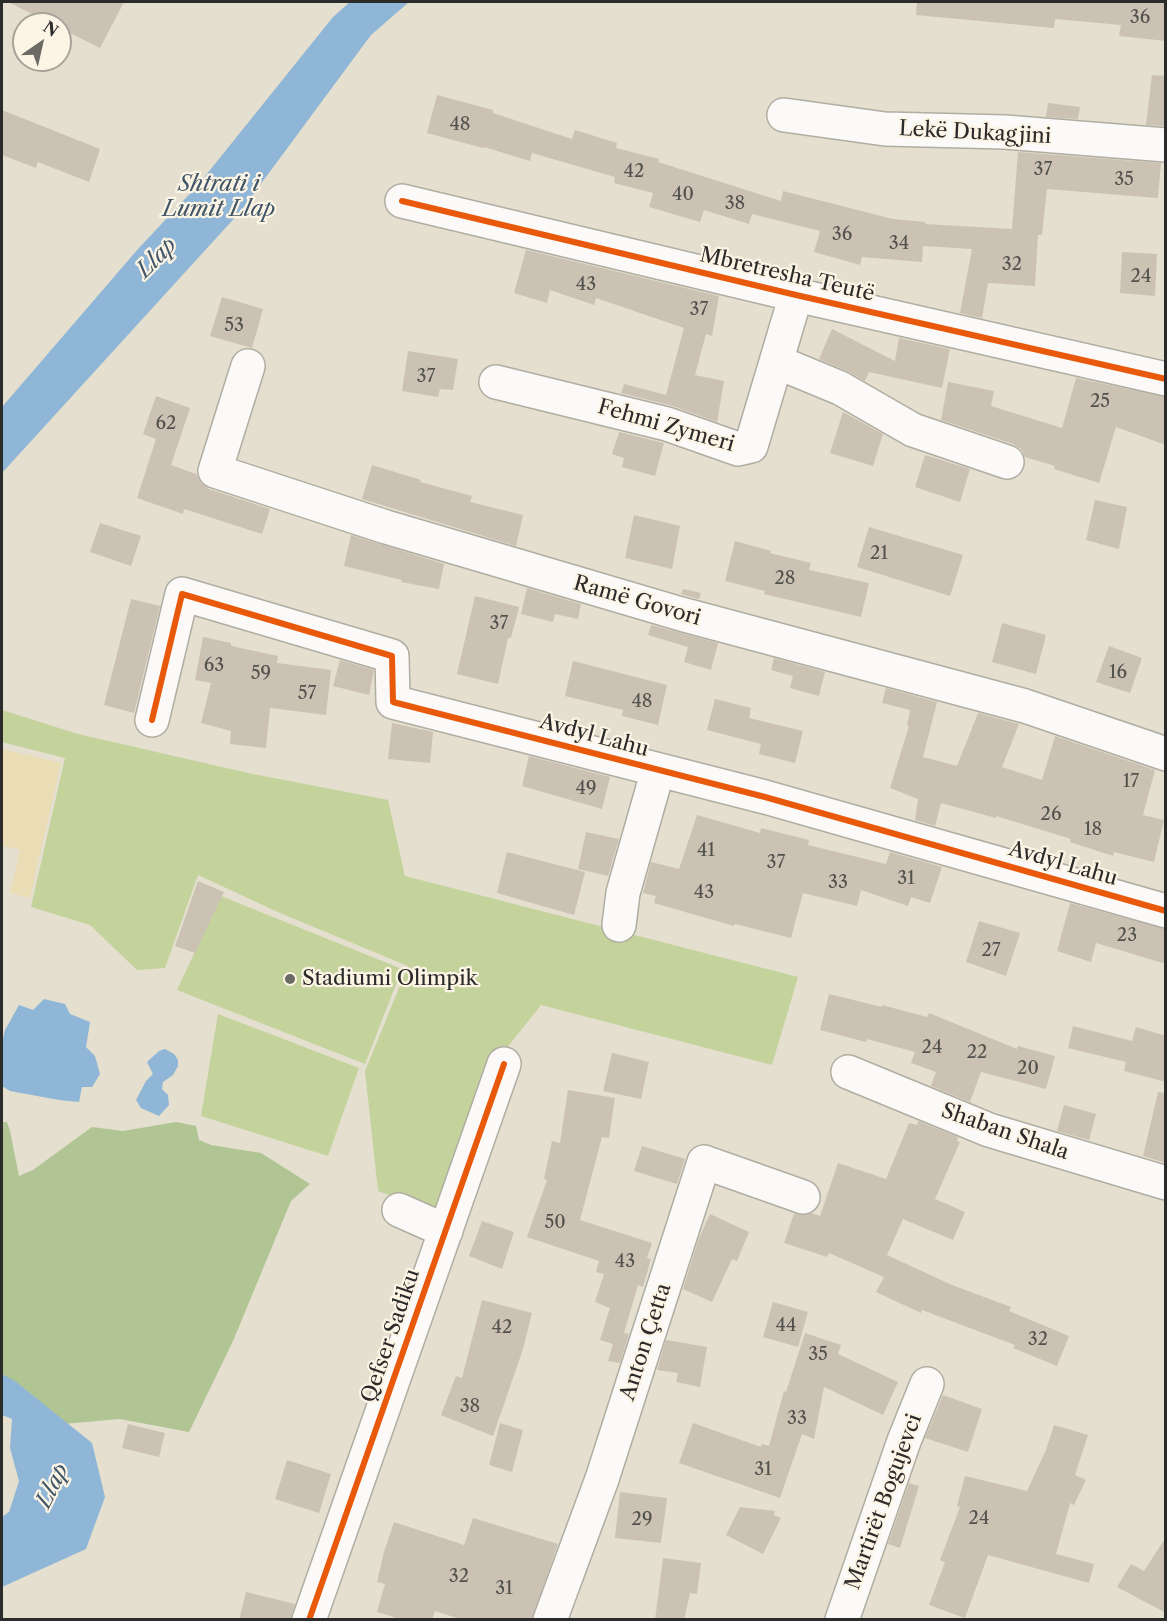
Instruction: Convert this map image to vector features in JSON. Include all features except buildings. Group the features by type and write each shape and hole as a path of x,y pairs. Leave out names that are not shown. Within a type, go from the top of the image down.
{"street":[{"name":"Lekë Dukagjini","path":"784,115 885,129 1005,132 1166,145"},
{"name":"Mbretresha Teutë","path":"402,201 1166,380"},
{"name":"Fehmi Zymeri","path":"496,382 667,424 738,449 751,446 796,295"},
{"path":"777,362 840,388 913,430 1007,462"},
{"name":"Ramë Govori","path":"248,366 215,471 386,527 659,608 1025,706 1166,754"},
{"name":"Avdyl Lahu","path":"152,720 182,594 392,656 393,702 940,845 1166,911"},
{"name":"Avdyl Lahu","path":"619,925 623,893 658,770"},
{"name":"Qefser Sadiku","path":"309,1620 504,1064"},
{"name":"Shaban Shala","path":"848,1072 989,1130 1166,1183"},
{"name":"Anton Çetta","path":"550,1620 602,1479 704,1161 803,1197"},
{"path":"399,1210 446,1231"},
{"name":"Martirët Bogujevci","path":"842,1620 904,1441 927,1384"}],"green space":[{"path":"2,710 78,734 248,773 388,800 405,876 798,977 772,1065 541,1005 498,1059 442,1214 378,1191 365,1071 408,966 280,913 198,875 165,968 137,970 90,925 31,907 65,758 2,742"},
{"name":"Stadiumi Olimpik","path":"221,896 402,969 365,1064 177,990"},
{"path":"218,1014 359,1068 328,1156 201,1116"},
{"path":"2,1122 7,1122 10,1131 19,1176 33,1170 92,1127 123,1131 176,1122 196,1126 199,1140 211,1145 261,1153 310,1184 291,1201 233,1341 189,1432 120,1419 63,1424 2,1398"}],"sand":[{"path":"2,749 61,763 30,898 10,893 20,850 2,845"}],"water":[{"name":"Shtrati i Lumit Llap","path":"350,2 409,2 371,35 240,212 2,473 2,407 138,249 198,185 333,17"},
{"path":"44,999 65,1004 70,1014 90,1022 86,1047 95,1056 100,1074 92,1087 82,1087 79,1102 10,1091 2,1086 2,1043 5,1030 19,1005 33,1010"},
{"path":"165,1049 174,1054 178,1060 178,1066 173,1075 163,1082 162,1089 168,1095 169,1105 159,1116 141,1108 136,1100 146,1081 153,1074 147,1062 159,1051"},
{"name":"Llap","path":"2,1374 15,1381 92,1443 105,1497 86,1549 2,1587 2,1517 9,1512 19,1481 10,1448 12,1419 2,1415"}],"cycle path":[{"path":"402,201 796,295 1166,379"},
{"path":"152,720 182,594 392,656 393,702 765,797 1166,911"},
{"path":"309,1620 504,1064"}],"place":[{"name":"Stadiumi Olimpik","path":"290,979"}]}
